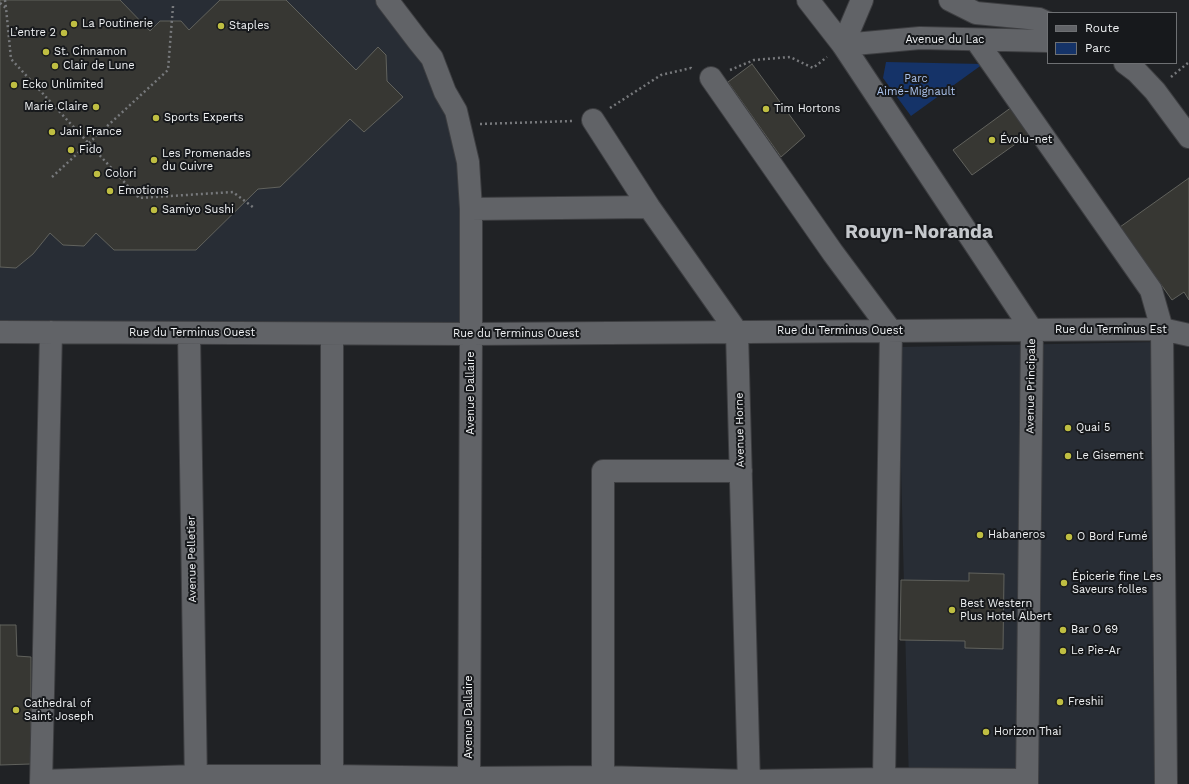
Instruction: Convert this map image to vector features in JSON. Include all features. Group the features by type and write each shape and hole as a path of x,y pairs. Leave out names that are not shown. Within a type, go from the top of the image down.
{"street":[{"name":"Avenue Dallaire","path":"388,0 432,58 445,92 456,111 468,162 471,209 469,781"},
{"name":"Avenue Principale","path":"808,0 843,46 1032,330 1027,782"},
{"path":"843,46 862,0"},
{"path":"950,0 976,12 1039,19 1047,23"},
{"name":"Avenue du Lac","path":"843,46 920,38 1047,41"},
{"path":"976,40 1151,290 1162,329 1166,784"},
{"path":"1126,64 1137,72 1155,91 1189,137"},
{"path":"710,78 833,253 891,331 884,779"},
{"path":"593,120 649,207 738,332"},
{"path":"471,209 649,207"},
{"path":"1162,329 1189,323"},
{"name":"Rue du Terminus Est","path":"1032,330 1162,329 1189,335"},
{"name":"Rue du Terminus Ouest","path":"0,332 471,334 1032,330"},
{"path":"51,332 41,783 332,776 469,781 603,777 749,783 884,779 1027,782"},
{"name":"Avenue Horne","path":"738,332 749,783"},
{"name":"Avenue Pelletier","path":"189,333 196,780"},
{"path":"332,334 332,776"},
{"path":"603,777 603,471 741,471"}],"path":[{"path":"6,0 11,59 139,198 233,192 254,208"},
{"path":"0,2 6,8"},
{"path":"52,177 168,70 173,6"},
{"path":"710,78 754,60 790,57 813,68 843,46"}],"shaded area":[{"path":"0,0 387,0 456,111 471,334 0,332"},
{"path":"1158,342 1161,784 909,784 898,347"}],"green space":[{"name":"Parc Aimé-Mignault","path":"886,62 983,64 911,116 883,78"}],"building":[{"name":"Les Promenades du Cuivre","path":"0,0 120,0 150,31 160,21 181,21 189,30 220,0 286,0 356,70 378,47 386,55 387,81 403,97 364,132 350,119 280,187 258,189 196,250 114,250 96,233 84,246 63,245 50,233 33,254 16,268 0,267"},
{"name":"Tim Hortons","path":"752,64 805,136 781,157 728,82"},
{"name":"Évolu-net","path":"1016,104 1035,130 972,175 953,150"},
{"path":"1189,178 1189,300 1184,292 1172,300 1120,227"},
{"name":"Best Western Plus Hotel Albert","path":"969,573 1004,574 1003,649 965,648 965,641 900,640 901,580 969,581"},
{"name":"Cathedral of Saint Joseph","path":"0,625 16,625 17,656 31,657 31,764 0,765"}],"place":[{"name":"La Poutinerie","path":"74,24"},
{"name":"Staples","path":"221,26"},
{"name":"L’entre 2","path":"64,33"},
{"name":"St. Cinnamon","path":"46,52"},
{"name":"Clair de Lune","path":"55,66"},
{"name":"Ecko Unlimited","path":"14,85"},
{"name":"Marie Claire","path":"96,107"},
{"name":"Tim Hortons","path":"766,109"},
{"name":"Sports Experts","path":"156,118"},
{"name":"Jani France","path":"52,132"},
{"name":"Évolu-net","path":"992,140"},
{"name":"Fido","path":"71,150"},
{"name":"Les Promenades du Cuivre","path":"154,160"},
{"name":"Colori","path":"97,174"},
{"name":"Emotions","path":"110,191"},
{"name":"Samiyo Sushi","path":"154,210"},
{"name":"Quai 5","path":"1068,428"},
{"name":"Le Gisement","path":"1068,456"},
{"name":"Habaneros","path":"980,535"},
{"name":"O Bord Fumé","path":"1069,537"},
{"name":"Épicerie fine Les Saveurs folles","path":"1064,583"},
{"name":"Best Western Plus Hotel Albert","path":"952,610"},
{"name":"Bar O 69","path":"1063,630"},
{"name":"Le Pie-Ar","path":"1063,651"},
{"name":"Freshii","path":"1060,702"},
{"name":"Cathedral of Saint Joseph","path":"16,710"},
{"name":"Horizon Thai","path":"986,732"}],"district":[{"name":"Rouyn-Noranda","path":"919,232"}]}
